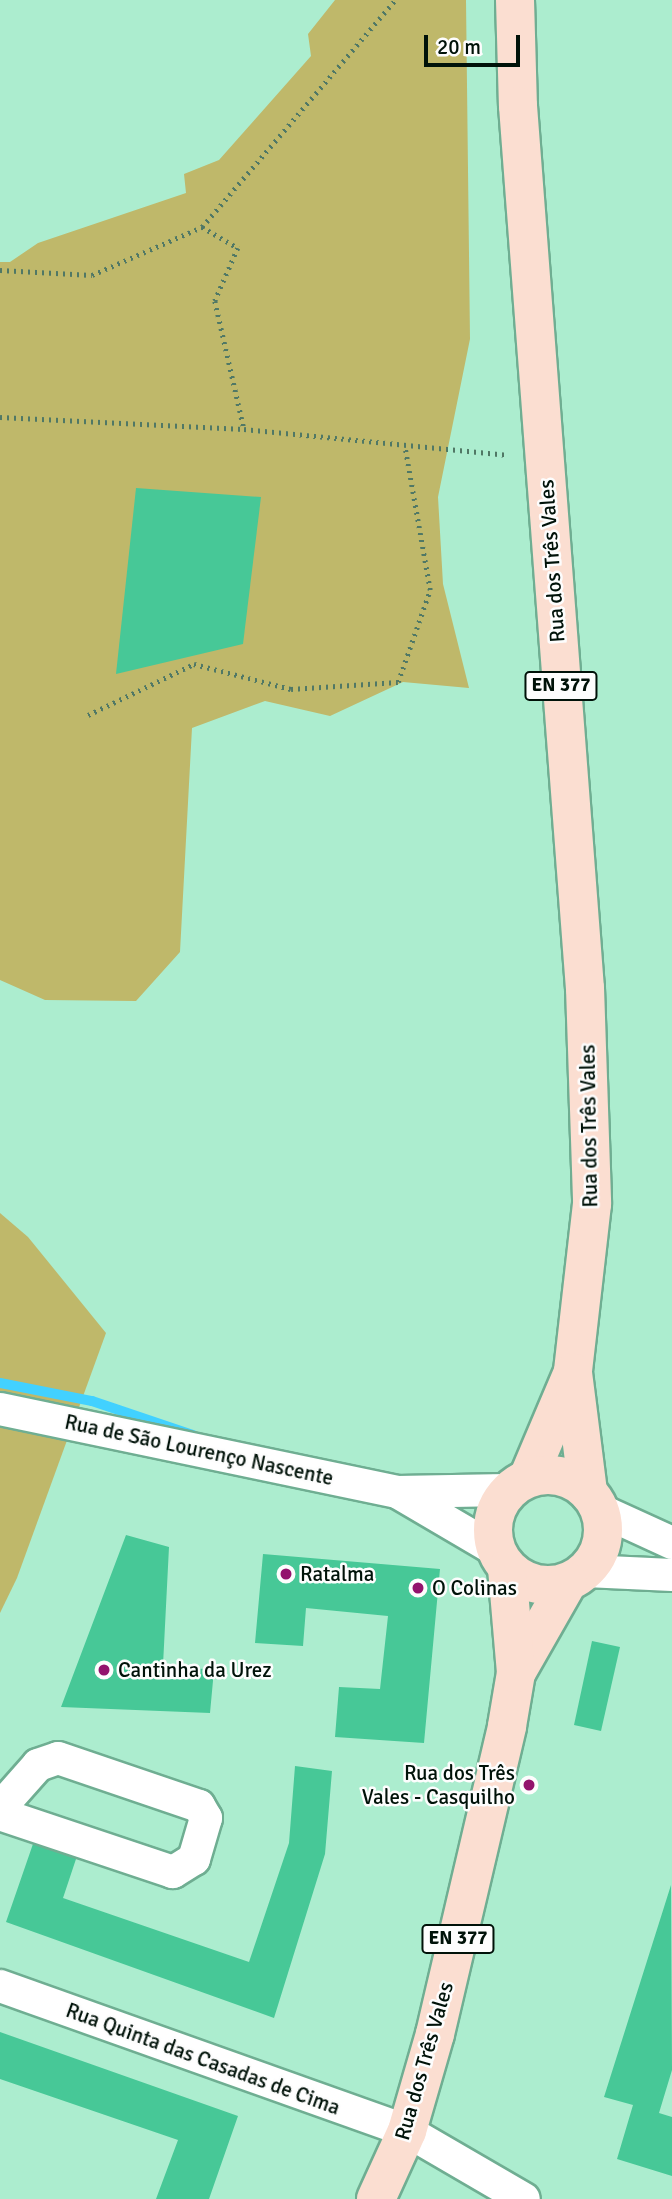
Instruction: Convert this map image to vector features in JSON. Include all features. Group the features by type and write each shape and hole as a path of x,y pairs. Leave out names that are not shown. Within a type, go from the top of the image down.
{"main road":[{"name":"Rua dos Três Vales","path":"515,0 518,106 589,1075 592,1204 573,1372 594,1501 603,1532 598,1553 577,1577 516,1673"},
{"name":"Rua dos Três Vales","path":"376,2199 407,2131 482,1838 516,1673 501,1559 492,1529 496,1507 519,1484 573,1372"},
{"path":"519,1484 549,1474 571,1479 594,1501"},
{"path":"501,1559 535,1584 577,1577"}],"street":[{"name":"Rua de São Lourenço Nascente","path":"0,1409 397,1492 519,1484"},
{"name":"Rua de São Lourenço Nascente","path":"397,1492 501,1559"},
{"path":"594,1501 672,1543"},
{"path":"577,1577 672,1575"},
{"path":"0,1808 38,1765 58,1758 199,1806 206,1818 194,1858 173,1872 0,1814"},
{"name":"Rua Quinta das Casadas de Cima","path":"0,1986 407,2131 524,2199"}],"path":[{"path":"0,270 93,275 202,227 395,0"},
{"path":"202,227 238,248 215,301 244,429"},
{"path":"0,417 244,429 405,448 545,457"},
{"path":"88,715 194,664 291,689 398,682 430,590 405,448"}],"shaded area":[{"path":"335,0 466,0 470,339 438,497 443,584 469,688 403,682 330,716 265,701 192,728 180,952 136,1001 45,1000 0,980 0,262 10,262 38,243 186,193 184,174 219,160 311,56 308,34"},
{"path":"0,1213 28,1237 106,1333 17,1578 0,1613"}],"building":[{"path":"136,488 261,497 243,644 116,674"},
{"path":"126,1535 169,1547 163,1665 214,1670 210,1713 61,1707"},
{"path":"263,1554 440,1569 424,1743 335,1737 339,1687 380,1689 388,1616 306,1608 303,1646 255,1643"},
{"path":"592,1641 620,1647 601,1731 574,1725"},
{"path":"295,1766 332,1771 325,1854 274,2018 6,1922 34,1841 77,1856 63,1898 249,1962 289,1843"},
{"path":"671,1885 672,2070 659,2113 672,2117 672,2176 617,2159 633,2105 604,2097"},
{"path":"0,2032 238,2116 209,2199 156,2199 178,2140 0,2079"}],"waterway":[{"path":"0,1383 92,1401 193,1435"}],"place":[{"name":"Ratalma","path":"286,1574"},
{"name":"O Colinas","path":"418,1588"},
{"name":"Cantinha da Urez","path":"104,1670"},
{"name":"Rua dos Três Vales - Casquilho","path":"529,1785"}]}
